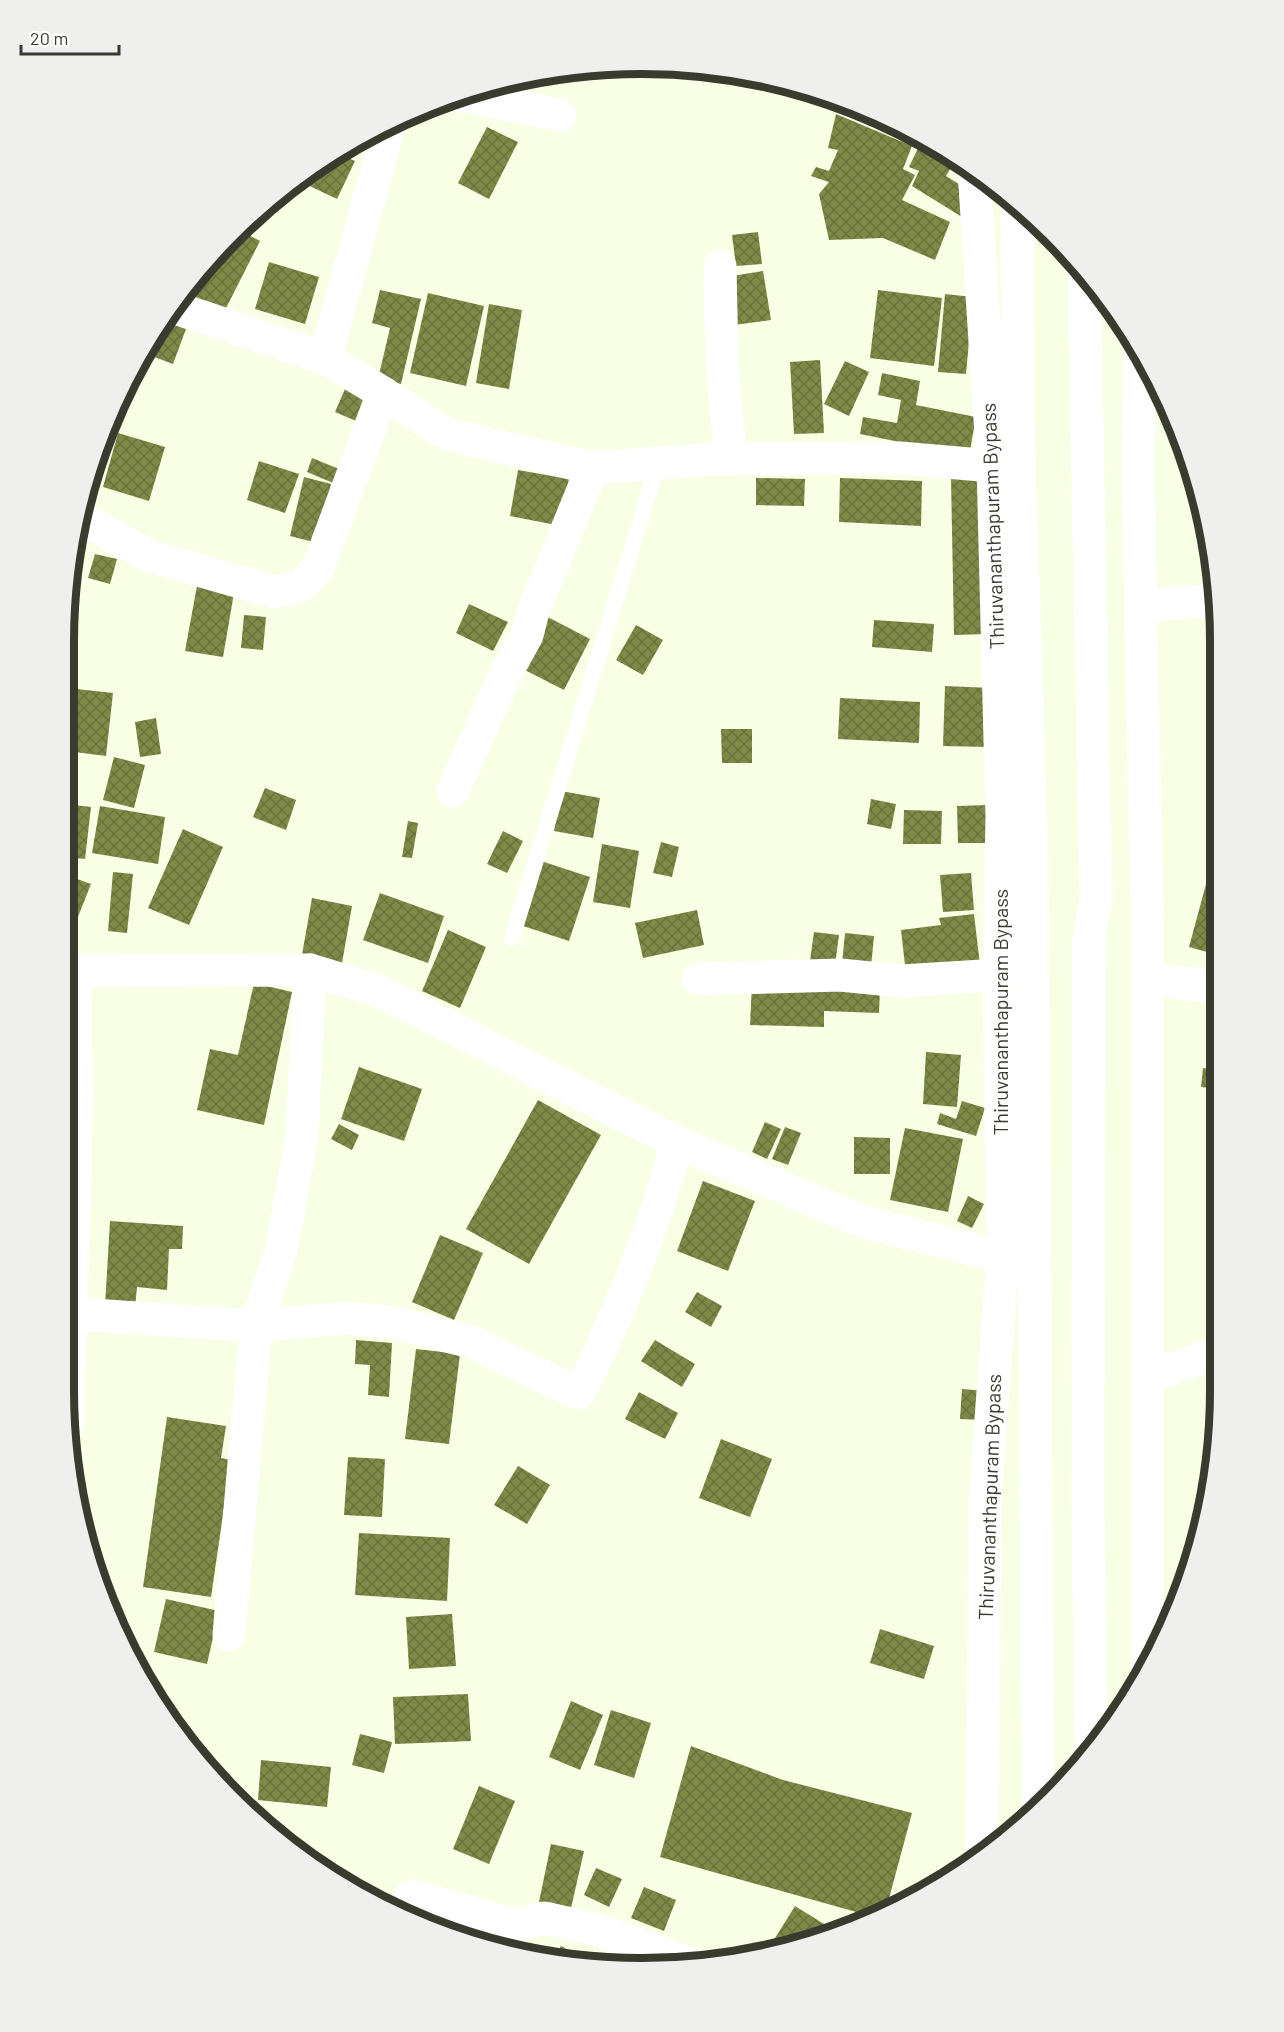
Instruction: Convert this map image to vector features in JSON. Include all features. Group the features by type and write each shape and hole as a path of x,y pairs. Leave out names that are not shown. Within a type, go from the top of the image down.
{"main road":[{"path":"477,98 560,115"},
{"path":"325,358 387,134"},
{"name":"Thiruvananthapuram Bypass","path":"975,181 993,466 1002,818 999,975 1003,1257 985,1500 982,1845"},
{"name":"Thiruvananthapuram Bypass","path":"1017,215 1018,432 1032,857 1038,1798"},
{"path":"720,266 722,365 731,459"},
{"path":"1084,285 1096,899 1089,938 1088,1499 1091,1739"},
{"path":"181,310 325,358 446,434 592,468 731,459 900,458 993,466"},
{"path":"1140,368 1138,472 1148,979 1147,1650"},
{"path":"86,521 149,556 275,592 301,586 318,568 327,547 383,393"},
{"path":"453,791 505,675 527,635 532,615 592,468"},
{"path":"1140,606 1209,601"},
{"path":"74,969 310,970 376,990 677,1142 864,1222 1003,1257"},
{"path":"230,1635 256,1326 281,1250 302,1137 310,970"},
{"path":"698,979 840,975 901,981 999,975"},
{"path":"1148,979 1210,986"},
{"path":"74,1313 256,1326 345,1318 392,1322 471,1342 578,1393 586,1382 618,1310 665,1189 677,1142"},
{"path":"1148,1377 1210,1357"},
{"path":"411,1896 511,1936 545,1918 598,1930 673,1957"}],"lane":[{"path":"512,938 658,463"}],"building":[{"path":"836,114 912,146 903,169 915,175 902,200 950,222 935,260 883,238 829,240 819,194 829,182 811,176 816,167 829,171 838,150 828,148"},
{"path":"487,127 518,142 489,199 458,183"},
{"path":"919,146 952,166 946,176 970,191 962,217 912,186 919,171 909,167"},
{"path":"346,157 355,161 337,199 305,184"},
{"path":"758,232 762,264 736,266 732,235"},
{"path":"247,234 260,241 220,320 186,303 215,267"},
{"path":"269,262 319,277 305,324 255,309"},
{"path":"763,271 771,320 734,325 726,277"},
{"path":"380,290 421,299 401,384 378,379 390,328 372,323"},
{"path":"878,290 942,298 934,366 870,358"},
{"path":"428,293 484,306 466,386 410,373"},
{"path":"945,294 973,297 966,374 938,372"},
{"path":"489,304 522,310 509,389 476,383"},
{"path":"171,323 186,329 173,364 151,356"},
{"path":"820,360 824,433 794,434 790,362"},
{"path":"845,361 869,372 849,416 824,404"},
{"path":"882,373 920,381 916,405 976,417 969,456 860,434 863,417 897,423 901,400 878,395"},
{"path":"345,389 373,401 363,424 335,412"},
{"path":"118,433 165,447 149,501 103,487"},
{"path":"312,458 344,471 338,485 307,472"},
{"path":"259,461 299,474 285,513 247,500"},
{"path":"518,470 569,479 561,526 510,516"},
{"path":"304,477 331,484 317,543 290,536"},
{"path":"983,477 987,634 954,635 951,478"},
{"path":"756,478 805,479 804,506 756,505"},
{"path":"840,478 922,481 921,526 839,522"},
{"path":"85,528 88,529 78,576 78,568"},
{"path":"95,554 117,559 110,584 88,578"},
{"path":"197,586 234,593 223,657 185,651"},
{"path":"469,604 508,622 493,651 456,633"},
{"path":"542,614 590,639 564,690 515,665"},
{"path":"244,615 266,617 263,650 241,648"},
{"path":"874,620 934,624 932,652 872,647"},
{"path":"636,625 663,640 643,675 616,660"},
{"path":"945,686 991,688 990,747 943,746"},
{"path":"74,689 113,693 106,756 74,752"},
{"path":"840,698 920,702 919,743 838,739"},
{"path":"156,718 161,754 140,757 135,722"},
{"path":"721,729 752,729 752,763 722,763"},
{"path":"114,757 145,765 134,808 103,800"},
{"path":"265,788 296,800 286,830 253,817"},
{"path":"561,791 600,798 593,838 554,831"},
{"path":"871,799 896,804 891,829 867,824"},
{"path":"74,805 91,807 85,859 74,858"},
{"path":"988,805 988,843 958,843 957,806"},
{"path":"100,806 165,817 158,864 92,853"},
{"path":"904,810 942,811 941,844 903,844"},
{"path":"408,821 418,823 412,858 402,857"},
{"path":"183,829 223,847 189,925 148,908"},
{"path":"503,831 523,841 507,873 487,864"},
{"path":"661,842 679,847 672,877 653,873"},
{"path":"602,844 639,851 630,908 593,902"},
{"path":"541,861 590,877 569,941 520,925"},
{"path":"1210,869 1210,953 1189,947"},
{"path":"113,872 133,874 127,933 108,931"},
{"path":"971,873 974,910 943,912 940,875"},
{"path":"74,878 91,884 74,927"},
{"path":"380,893 444,916 428,963 363,940"},
{"path":"312,898 352,906 342,963 302,955"},
{"path":"697,910 704,945 643,958 635,923"},
{"path":"974,914 980,965 906,974 901,930 941,925 939,918"},
{"path":"448,930 486,947 460,1008 422,991"},
{"path":"814,932 839,935 835,965 810,961"},
{"path":"845,933 874,936 871,967 842,964"},
{"path":"254,983 292,992 264,1125 197,1110 210,1049 238,1055"},
{"path":"752,984 880,989 879,1013 824,1011 824,1027 750,1025"},
{"path":"1210,991 1210,1037 1206,1037"},
{"path":"926,1052 961,1055 957,1107 923,1104"},
{"path":"359,1067 422,1089 404,1141 341,1119"},
{"path":"1203,1068 1210,1069 1210,1088 1201,1087"},
{"path":"538,1100 601,1135 529,1264 466,1229"},
{"path":"962,1101 985,1108 976,1136 937,1124 940,1113 956,1119"},
{"path":"765,1122 781,1129 767,1159 752,1152"},
{"path":"339,1124 359,1135 352,1150 331,1139"},
{"path":"785,1127 801,1133 788,1165 772,1159"},
{"path":"905,1128 963,1139 948,1212 890,1200"},
{"path":"854,1137 890,1138 890,1174 854,1174"},
{"path":"703,1181 755,1201 728,1271 677,1251"},
{"path":"968,1196 984,1204 972,1228 957,1221"},
{"path":"110,1221 183,1226 182,1249 169,1249 167,1290 137,1287 135,1308 105,1306"},
{"path":"440,1235 483,1253 454,1320 412,1302"},
{"path":"697,1292 722,1306 711,1327 685,1312"},
{"path":"356,1340 392,1343 389,1397 368,1395 370,1365 355,1364"},
{"path":"655,1340 695,1364 682,1387 641,1361"},
{"path":"416,1349 460,1354 449,1444 405,1439"},
{"path":"962,1389 985,1391 983,1420 960,1419"},
{"path":"639,1392 678,1413 665,1439 625,1419"},
{"path":"167,1417 226,1426 221,1458 231,1460 211,1597 143,1587"},
{"path":"721,1439 772,1459 750,1517 699,1498"},
{"path":"348,1457 385,1459 382,1517 344,1515"},
{"path":"518,1466 550,1485 527,1524 494,1505"},
{"path":"359,1533 450,1538 447,1601 355,1595"},
{"path":"166,1599 219,1611 207,1664 154,1652"},
{"path":"452,1614 456,1666 409,1669 406,1617"},
{"path":"880,1629 934,1646 924,1679 870,1663"},
{"path":"468,1694 471,1741 395,1744 393,1697"},
{"path":"571,1701 603,1715 580,1770 549,1757"},
{"path":"611,1710 651,1723 634,1778 594,1765"},
{"path":"360,1734 392,1742 384,1773 352,1765"},
{"path":"691,1746 783,1780 912,1813 888,1902 863,1914 660,1857"},
{"path":"261,1760 331,1767 327,1807 258,1800"},
{"path":"479,1786 515,1801 489,1864 453,1849"},
{"path":"551,1844 584,1851 571,1908 539,1902"},
{"path":"596,1868 622,1879 609,1907 584,1895"},
{"path":"644,1887 676,1900 664,1931 631,1918"},
{"path":"795,1906 828,1927 789,1939 772,1943"},
{"path":"561,1946 578,1955 568,1954 558,1952"}]}
